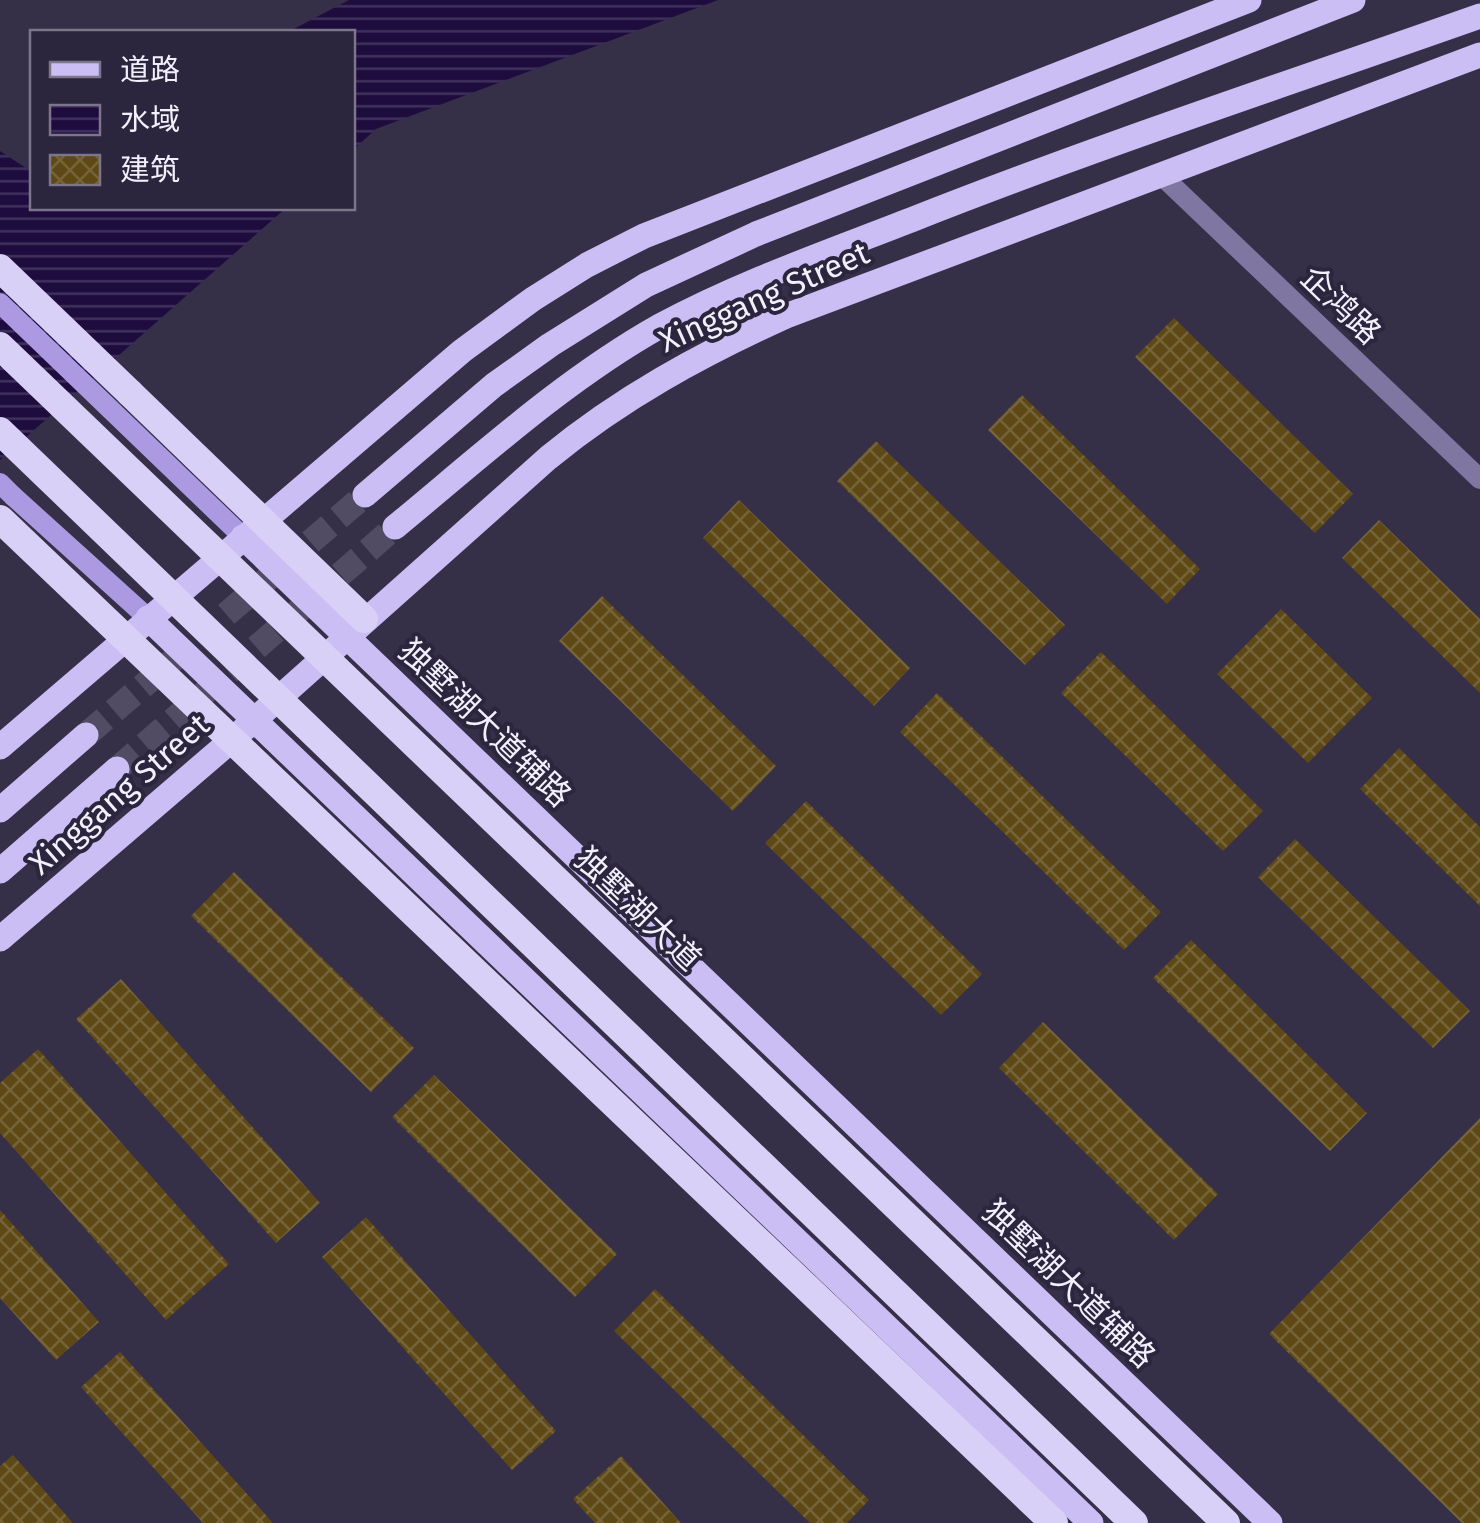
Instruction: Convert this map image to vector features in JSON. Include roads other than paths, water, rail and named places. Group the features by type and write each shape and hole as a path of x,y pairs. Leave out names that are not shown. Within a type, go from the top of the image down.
{"highway":[{"path":"0,268 130,393 252,529 355,627"},
{"name":"独墅湖大道","path":"0,346 1226,1523"},
{"path":"0,431 1134,1523"},
{"path":"4,499 126,636 243,729 480,974 1054,1523"}],"main road":[{"path":"0,746 475,341 587,265 644,236 738,197 1249,0"},
{"name":"Xinggang Street","path":"365,495 494,386 550,345 646,285 756,234 1353,0"},
{"name":"Xinggang Street","path":"396,526 574,382 629,344 693,309 775,272 982,192 1480,16"},
{"name":"Xinggang Street","path":"0,939 548,458 592,422 654,381 786,316 1480,55"},
{"path":"0,304 99,398 252,529"},
{"path":"4,499 148,618 243,729 1090,1523"},
{"name":"独墅湖大道辅路","path":"355,627 1270,1523"},
{"name":"Xinggang Street","path":"0,810 86,735"},
{"name":"Xinggang Street","path":"0,871 116,770"}],"street":[{"name":"企鸿路","path":"1160,174 1480,479"}],"water":[{"path":"349,0 718,0 376,129 355,148 355,30 292,30"},
{"path":"0,151 30,171 30,210 284,210 0,460"}],"tunnel":[{"path":"86,735 365,495"},
{"path":"117,769 395,527"}]}
